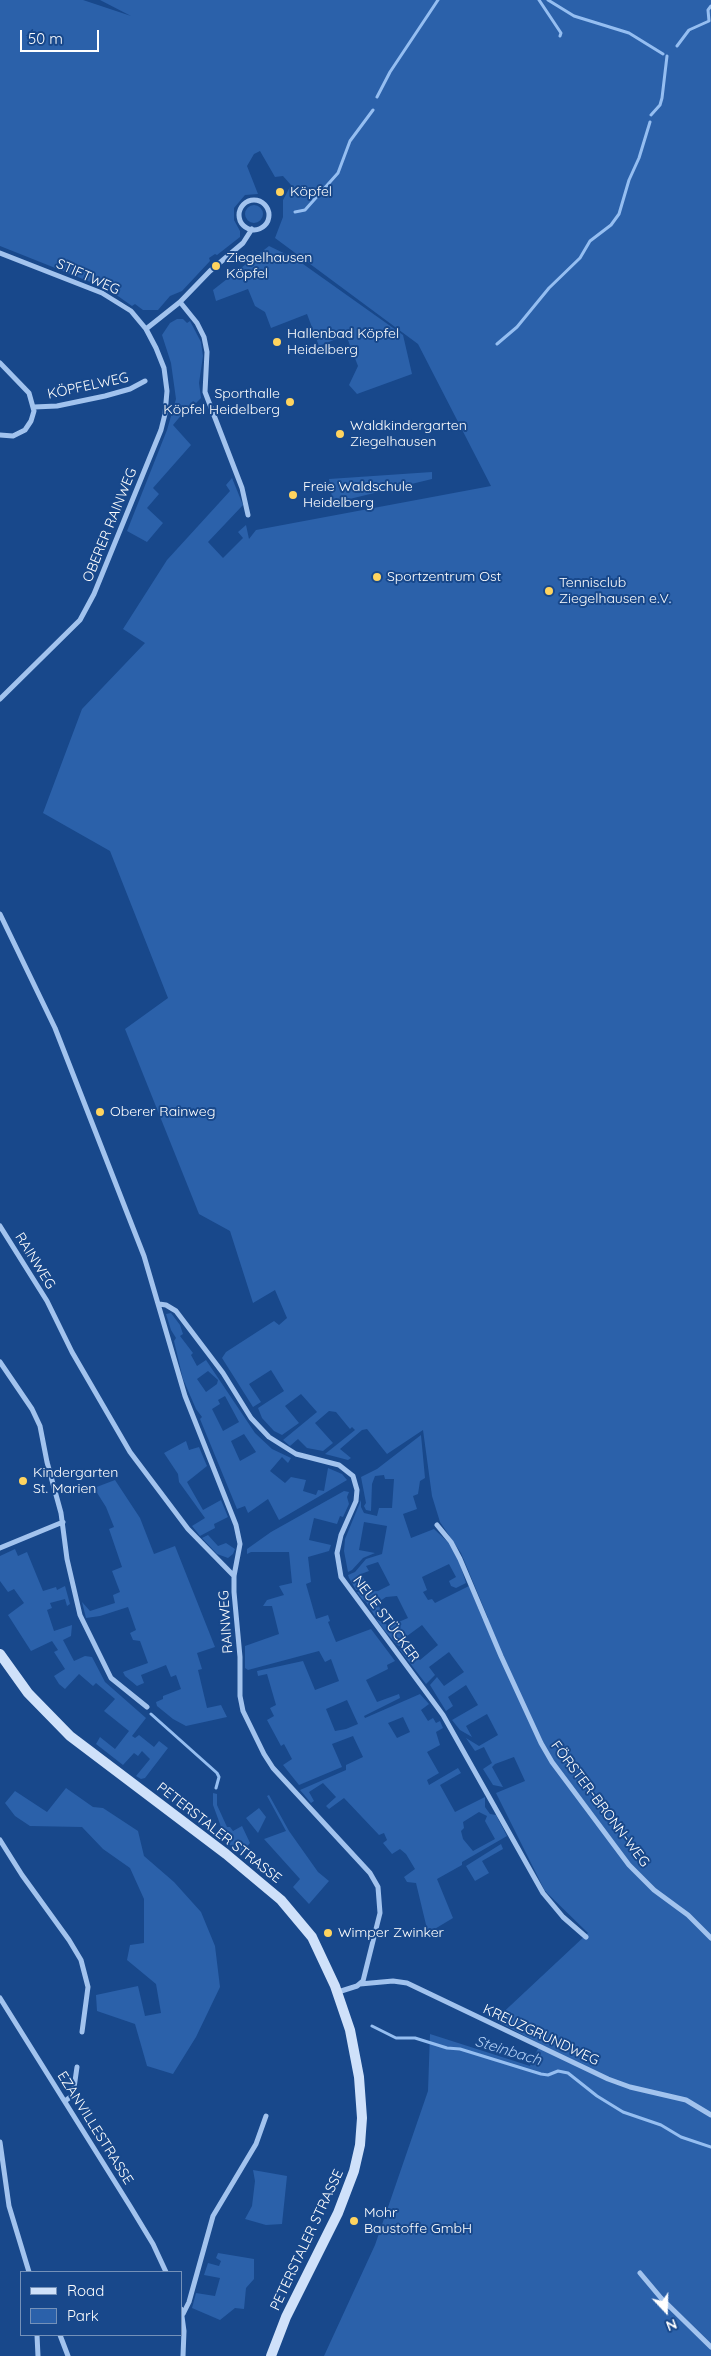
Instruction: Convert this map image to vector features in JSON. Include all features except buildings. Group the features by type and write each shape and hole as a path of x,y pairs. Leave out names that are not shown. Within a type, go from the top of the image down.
{"main road":[{"name":"PETERSTALER STRASSE","path":"0,1654 28,1693 70,1736 236,1861 290,1910 316,1943 338,1992 350,2030 360,2077 362,2118 360,2146 354,2171 338,2213 286,2318 271,2356"}],"street":[{"path":"146,329 180,302 210,271 243,243 252,229 262,227 269,218 267,207 258,200 247,202 240,211 242,222 252,229"},
{"name":"STIFTWEG","path":"0,253 102,293 131,311 146,329"},
{"path":"180,302 197,324 204,337 207,352 205,392 242,488 248,515"},
{"name":"OBERER RAINWEG","path":"0,699 80,620 94,594 154,447 163,423 167,391 162,364 146,329"},
{"name":"KÖPFELWEG","path":"0,363 29,393 34,407 31,421 25,430 13,436 0,434"},
{"name":"KÖPFELWEG","path":"34,407 57,406 105,396 130,389 145,381"},
{"path":"0,914 55,1028 139,1242 185,1396 238,1531 240,1548 234,1576"},
{"name":"RAINWEG","path":"0,1226 47,1301 72,1352 130,1452 188,1529 234,1576 241,1705 253,1733 273,1768 370,1873 378,1887 380,1913 364,1978 360,1984"},
{"name":"NEUE STÜCKER","path":"159,1304 166,1305 176,1311 223,1372 251,1418 270,1437 296,1454 339,1465 353,1476 357,1490 356,1501 341,1535 337,1553 341,1577 447,1723 543,1893 563,1917 586,1937"},
{"path":"0,1362 37,1418 62,1522 75,1599 80,1615 95,1650 111,1678 147,1707"},
{"path":"0,1548 62,1522"},
{"name":"FÖRSTER-BRONN-WEG","path":"437,1525 451,1542 460,1559 540,1743 552,1762 629,1865 654,1890 688,1915 711,1938"},
{"path":"0,1840 81,1960 88,1987 82,2032"},
{"name":"KREUZGRUNDWEG","path":"360,1984 393,1981 407,1983 608,2079 630,2087 686,2100 711,2115"},
{"path":"338,1992 360,1984"},
{"name":"EZANVILLESTRASSE","path":"0,1998 153,2244 166,2271"},
{"path":"65,2101 73,2095 76,2068"},
{"path":"183,2356 182,2312 190,2302 213,2216 256,2144 266,2116"},
{"path":"0,2142 9,2206 29,2271"},
{"path":"640,2273 661,2298 711,2347"},
{"path":"37,2336 38,2356"},
{"path":"60,2336 68,2356"}],"green space":[{"path":"0,0 83,0 131,16 100,0 711,0 711,2356 324,2356 375,2245 428,2091 430,2034 530,2066 540,2044 495,2020 588,1933 545,1891 496,1793 525,1781 514,1757 492,1767 503,1787 493,1785 483,1769 492,1763 484,1747 475,1751 466,1738 479,1746 498,1735 487,1714 466,1726 472,1737 460,1730 452,1720 478,1705 466,1685 448,1697 453,1706 446,1711 430,1685 437,1677 444,1686 464,1672 449,1652 429,1667 435,1675 426,1684 399,1649 420,1660 438,1645 422,1625 403,1639 410,1650 397,1645 376,1619 389,1626 408,1618 397,1596 386,1597 377,1603 388,1622 379,1615 375,1616 357,1592 378,1591 390,1585 378,1562 366,1566 369,1571 361,1574 370,1590 356,1590 348,1575 355,1572 366,1559 382,1554 387,1526 364,1522 359,1550 375,1553 363,1558 348,1572 344,1551 345,1539 361,1500 361,1507 364,1513 377,1516 379,1508 392,1508 394,1479 385,1479 384,1475 375,1476 372,1484 371,1511 366,1510 364,1506 366,1503 361,1477 377,1469 421,1435 425,1478 420,1481 418,1494 413,1496 417,1509 403,1514 411,1538 434,1529 450,1544 458,1558 466,1583 456,1588 451,1586 449,1581 456,1577 449,1564 422,1577 427,1590 423,1592 428,1600 432,1599 435,1603 469,1586 483,1620 488,1618 461,1553 440,1522 432,1496 423,1430 387,1454 367,1429 362,1430 340,1449 351,1458 348,1460 325,1454 355,1430 352,1427 350,1429 336,1412 329,1411 315,1423 333,1443 323,1451 307,1448 298,1439 290,1446 283,1440 317,1412 301,1394 285,1406 299,1423 282,1435 274,1431 262,1418 258,1408 284,1391 271,1370 249,1384 261,1402 253,1407 222,1358 226,1352 274,1321 279,1325 287,1318 275,1290 253,1303 230,1231 199,1214 125,1029 168,998 110,851 43,813 82,709 145,643 123,629 167,560 230,491 226,485 232,478 243,505 208,542 223,558 243,538 238,532 246,525 249,539 256,530 491,486 418,344 275,238 283,217 283,200 291,185 283,176 275,177 260,151 254,154 247,166 258,194 245,195 234,208 234,220 240,231 240,237 217,255 215,254 209,258 210,261 182,291 170,296 158,310 143,310 135,304 132,306 108,289 0,246"},
{"path":"254,205 260,208 263,214 260,220 254,223 248,220 245,214 248,208"},
{"path":"269,246 296,259 403,335 412,374 357,394 349,385 358,366 346,335 319,346 307,314 271,328 265,312 255,306 248,289 216,301 213,290"},
{"path":"177,319 183,319 187,323 190,321 201,342 203,356 199,383 201,398 196,403 193,401 173,425 191,445 153,488 159,494 147,508 163,523 147,542 127,531 167,430 176,399 171,363 162,335 170,323"},
{"path":"432,472 432,479 333,503 329,479"},
{"path":"171,1313 180,1325 183,1334 180,1336 193,1353 191,1355 197,1366 206,1360 255,1433 272,1449 291,1458 288,1463 282,1457 270,1471 285,1483 291,1477 306,1480 303,1491 316,1495 318,1490 324,1491 328,1468 342,1474 347,1480 279,1520 268,1499 248,1513 245,1506 237,1509 200,1419 202,1417 196,1409 183,1379 174,1341 176,1338 171,1330 166,1314","holes":["208,1371 218,1380 217,1384 206,1392 197,1379","225,1396 239,1422 223,1431 212,1409 220,1404 218,1400","244,1434 256,1452 240,1461 231,1441"]},
{"path":"186,1441 189,1450 199,1447 207,1466 187,1482 203,1510 221,1500 228,1517 214,1524 215,1528 200,1536 192,1526 205,1518 179,1482 178,1474 164,1453"},
{"path":"115,1480 140,1518 154,1554 175,1546 215,1647 197,1653 202,1669 198,1670 207,1708 221,1705 227,1717 186,1726 173,1719 157,1706 156,1702 163,1699 163,1696 181,1689 176,1675 171,1677 166,1665 141,1675 144,1683 137,1686 125,1676 123,1672 148,1663 140,1641 133,1640 130,1633 136,1630 128,1607 100,1616 86,1618 82,1602 90,1611 115,1603 113,1595 120,1592 112,1571 122,1567 109,1529 114,1527 106,1507 94,1488"},
{"path":"344,1491 349,1492 347,1497 349,1504 343,1517 340,1516 337,1524 314,1518 309,1540 331,1545 329,1551 308,1557 311,1582 306,1584 316,1619 328,1615 330,1621 328,1622 336,1642 371,1629 395,1661 387,1665 388,1669 366,1680 377,1702 399,1694 400,1698 364,1716 365,1718 420,1694 429,1704 421,1710 428,1721 433,1718 436,1723 440,1721 443,1728 436,1732 440,1745 427,1752 439,1773 427,1780 429,1785 458,1768 461,1773 440,1785 455,1812 485,1797 485,1807 490,1814 496,1815 507,1836 437,1879 453,1918 428,1933 416,1883 407,1882 404,1877 415,1869 406,1854 400,1849 392,1854 383,1843 387,1840 384,1833 379,1835 344,1798 329,1809 326,1806 336,1797 323,1783 309,1792 314,1801 311,1803 300,1790 346,1770 346,1765 363,1757 353,1736 332,1744 342,1767 299,1785 283,1765 292,1759 284,1744 281,1746 267,1720 274,1716 270,1708 276,1705 267,1674 258,1676 257,1671 303,1661 315,1690 339,1681 331,1659 325,1662 319,1651 248,1670 245,1668 245,1646 279,1634 272,1606 263,1606 267,1600 284,1595 279,1586 292,1583 289,1552 251,1552 247,1554 247,1549 271,1532","holes":["347,1700 358,1724 335,1731 326,1709","403,1717 410,1732 397,1738 388,1723","479,1812 487,1816 485,1821 495,1839 473,1851 463,1839 461,1831 464,1828 463,1822"]},
{"path":"208,1535 218,1546 226,1543 235,1549 233,1554 228,1558 217,1554 202,1538"},
{"path":"15,1549 18,1556 27,1552 43,1591 56,1587 57,1590 65,1586 70,1604 67,1606 65,1599 50,1603 52,1608 47,1610 54,1631 72,1625 71,1636 63,1640 74,1661 85,1656 92,1657 105,1682 146,1718 132,1736 135,1738 139,1735 154,1747 159,1741 168,1748 145,1778 141,1779 136,1776 150,1759 142,1751 138,1756 134,1753 123,1765 96,1744 100,1737 115,1749 129,1731 104,1711 115,1699 96,1683 93,1686 79,1674 65,1689 54,1676 65,1669 54,1652 58,1650 52,1641 31,1651 8,1615 24,1603 14,1589 8,1592 0,1581 0,1556"},
{"path":"66,1788 93,1807 103,1808 138,1831 144,1856 174,1882 201,1912 215,1946 220,1987 196,2037 173,2074 147,2066 135,2024 97,2011 96,1995 138,1986 145,2016 161,2013 156,1984 127,1960 130,1945 144,1943 144,1899 130,1868 103,1849 82,1827 30,1826 15,1816 5,1803 15,1791 47,1812"},
{"path":"213,1793 217,1794 217,1805 227,1827 230,1827 233,1831 242,1826 250,1843 240,1852 227,1843 213,1805"},
{"path":"269,1795 289,1831 318,1872 329,1881 309,1904 293,1887 300,1879 264,1839 286,1831 267,1796"},
{"path":"259,1808 266,1817 258,1833 246,1818"},
{"path":"501,1844 503,1849 482,1861 489,1873 475,1881 466,1866"},
{"path":"253,2170 287,2176 282,2224 266,2225 245,2219 252,2206 255,2181"},
{"path":"218,2253 254,2259 254,2279 246,2288 244,2309 235,2308 220,2320 192,2308 196,2293 215,2296 220,2278 204,2275 208,2263 219,2266 221,2261 216,2258"}],"waterway":[{"path":"377,97 390,72 438,0"},
{"path":"539,0 561,33 560,36"},
{"path":"548,0 574,16 629,33 663,54"},
{"path":"677,46 689,30 709,21 708,10 711,6"},
{"path":"651,115 660,105 662,98 667,56"},
{"path":"295,212 305,210 338,173 350,141 373,110"},
{"path":"497,344 517,327 549,288 580,258 590,241 611,225 619,214 650,122"},
{"name":"Steinbach","path":"151,1714 217,1773 219,1777 216,1788"},
{"name":"Steinbach","path":"372,2026 396,2038 415,2038 447,2048 460,2049 541,2074 548,2075 558,2071 568,2073 597,2096 623,2112 661,2125 681,2137 711,2147"}],"place":[{"name":"Köpfel","path":"280,192"},
{"name":"Ziegelhausen Köpfel","path":"216,266"},
{"name":"Hallenbad Köpfel Heidelberg","path":"277,342"},
{"name":"Sporthalle Köpfel Heidelberg","path":"290,402"},
{"name":"Waldkindergarten Ziegelhausen","path":"340,434"},
{"name":"Freie Waldschule Heidelberg","path":"293,495"},
{"name":"Sportzentrum Ost","path":"377,577"},
{"name":"Tennisclub Ziegelhausen e.V.","path":"549,591"},
{"name":"Oberer Rainweg","path":"100,1112"},
{"name":"Kindergarten St. Marien","path":"23,1481"},
{"name":"Wimper Zwinker","path":"328,1933"},
{"name":"Mohr Baustoffe GmbH","path":"354,2221"}]}
